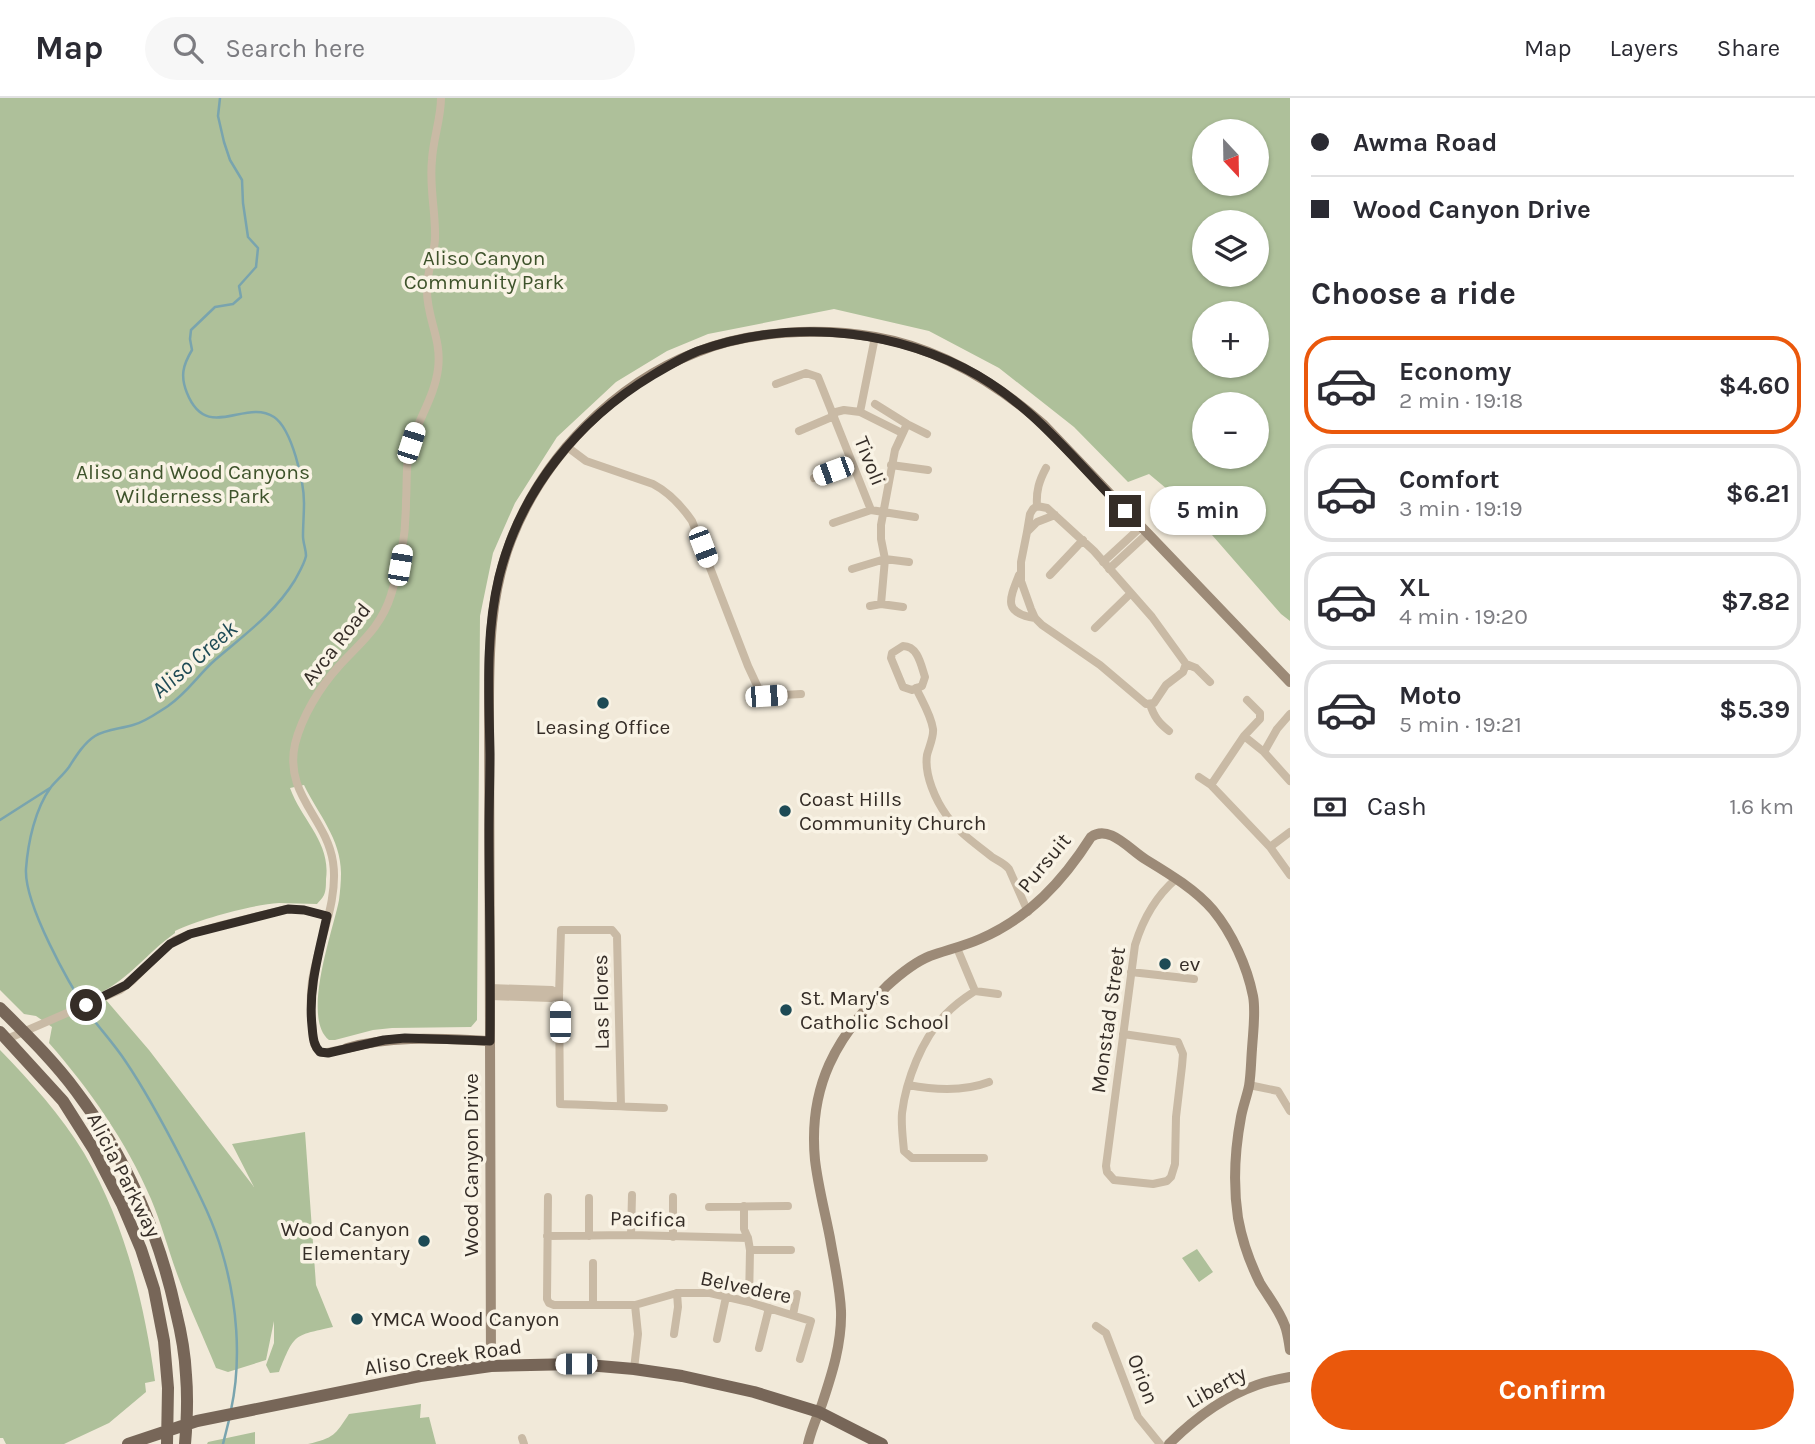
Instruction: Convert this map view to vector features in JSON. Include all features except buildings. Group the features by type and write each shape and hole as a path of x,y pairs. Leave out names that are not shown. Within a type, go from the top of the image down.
{"main road":[{"name":"Wood Canyon Drive","path":"491,1366 489,645 494,600 500,572 512,539 538,485 566,446 598,415 637,384 671,364 698,352 760,336 823,332 875,337 933,354 990,383 1042,424 1290,682"},
{"name":"Pursuit","path":"808,1444 833,1370 841,1314 839,1287 815,1161 814,1127 818,1096 828,1066 843,1038 889,984 927,957 980,939 1028,912 1052,889 1097,832 1111,835 1176,879 1212,909 1237,950 1248,978 1254,999 1249,1085 1241,1117 1237,1160 1238,1217 1250,1259 1261,1284 1278,1311 1290,1350"},
{"name":"Alicia Parkway","path":"0,1009 76,1091 109,1140 138,1195 171,1285 181,1335 192,1423 185,1444"},
{"name":"Alicia Parkway","path":"4,1035 63,1101 94,1150 122,1204 141,1249 154,1289 164,1341 168,1388 167,1438"},
{"path":"347,1048 405,1038 490,1041"},
{"name":"Aliso Creek Road","path":"128,1444 167,1438 192,1423 421,1376 491,1366 576,1364 682,1376 754,1392 819,1412 882,1444"},
{"name":"Liberty","path":"1168,1444 1209,1409 1258,1385 1290,1377"}],"street":[{"name":"Avca Road","path":"347,1048 323,1053 314,1044 312,989 332,892 333,862 323,832 301,795 296,781 294,755 299,732 322,688 339,666 368,638 383,615 400,565 406,518 408,456 438,368 438,346 426,295 435,240 432,159 441,98"},
{"name":"Tivoli","path":"860,412 875,337"},
{"name":"Tivoli","path":"776,384 806,373 818,377 871,510 883,513"},
{"path":"875,404 927,434"},
{"name":"Tivoli","path":"833,415 844,410 860,412 902,433"},
{"path":"799,431 833,415"},
{"name":"Tivoli","path":"881,604 885,559 881,539 883,513 895,450 907,424"},
{"path":"566,446 586,461 653,484 678,502 692,521 761,694 801,694"},
{"path":"814,478 852,464"},
{"path":"891,465 928,470"},
{"path":"1037,506 1036,492 1046,468"},
{"path":"1037,506 1048,508 1083,540 1152,617 1186,663 1196,668 1210,682"},
{"path":"1035,618 1022,616 1012,607 1010,601 1020,572 1030,514 1037,506"},
{"path":"833,523 871,510"},
{"path":"883,513 915,517"},
{"path":"1027,532 1037,522 1055,515"},
{"path":"1102,562 1144,530"},
{"path":"1109,569 1144,530"},
{"path":"1050,575 1083,540"},
{"path":"852,569 885,559 909,562"},
{"path":"1020,572 1035,618 1100,665 1146,704 1156,700 1166,685 1183,672 1186,663"},
{"path":"1095,628 1131,593"},
{"path":"870,606 881,604 903,607"},
{"path":"903,646 914,649 925,677 922,686 916,688 912,690 904,687 891,658 892,653 903,646"},
{"path":"916,688 934,732 927,765 939,803 960,832 996,860 1006,864 1028,912"},
{"path":"1211,785 1244,736 1260,719 1261,716 1247,700"},
{"path":"1150,704 1158,722 1169,731"},
{"path":"1264,752 1277,729 1290,714"},
{"path":"1244,736 1288,776"},
{"path":"1199,777 1211,785 1270,847 1290,875"},
{"path":"1270,847 1290,832"},
{"name":"Monstad Street","path":"1123,1034 1178,1042 1182,1054 1175,1164 1167,1181 1153,1184 1114,1180 1107,1172 1106,1166 1123,1034 1131,972 1135,945 1152,906 1164,889 1176,879"},
{"path":"4,1035 23,1031 106,996 126,985 170,944 190,934 288,909 327,916"},
{"name":"Las Flores","path":"621,1106 617,936 612,930 561,930 560,1104 664,1108"},
{"path":"957,948 975,991"},
{"path":"1131,972 1194,979"},
{"path":"984,1158 912,1158 904,1151 902,1114 908,1085 932,1030 952,1008 975,991 998,994"},
{"name":"Las Flores","path":"491,992 551,998 559,995"},
{"path":"908,1085 947,1089 977,1087 989,1082"},
{"path":"1249,1085 1278,1091 1290,1111"},
{"path":"631,1235 632,1195"},
{"path":"547,1236 548,1197"},
{"path":"673,1197 673,1237"},
{"path":"589,1198 589,1236"},
{"path":"744,1206 744,1229 750,1250 749,1302"},
{"path":"709,1207 788,1206"},
{"name":"Pacifica","path":"547,1236 748,1238"},
{"name":"Belvedere","path":"547,1236 547,1299 554,1305 635,1305 677,1293 710,1293 811,1321 800,1359"},
{"path":"750,1250 791,1250"},
{"path":"593,1263 593,1304"},
{"path":"674,1334 677,1293"},
{"path":"793,1315 797,1294"},
{"path":"717,1339 726,1297"},
{"path":"634,1369 638,1334 635,1305"},
{"path":"759,1348 769,1308"},
{"name":"Orion","path":"1096,1326 1106,1333 1138,1418 1160,1444"}],"green space":[{"path":"0,98 1290,98 1290,621 1185,504 1149,474 1128,482 1074,427 999,368 929,331 834,309 708,334 667,351 616,382 557,437 515,503 493,553 480,616 477,1020 471,1027 392,1028 335,1040 329,1040 321,1029 318,994 339,900 341,873 333,838 304,785 290,788 324,854 326,889 317,904 268,904 185,926 175,931 130,972 100,993 149,1050 254,1187 232,1144 305,1132 316,1285 333,1327 297,1338 279,1372 270,1373 266,1365 274,1343 274,1321 266,1360 228,1372 216,1368 183,1290 151,1199 130,1157 93,1098 49,1043 52,1027 36,1016 24,1014 0,990"},
{"path":"0,1050 66,1125 84,1153 111,1207 139,1293 155,1381 145,1383 146,1392 109,1423 64,1444 6,1444 3,1438 0,1438"},
{"path":"1197,1249 1213,1272 1199,1282 1182,1258"},
{"path":"421,1404 420,1418 429,1417 436,1444 308,1444 333,1435 349,1414"},
{"path":"255,1432 255,1444 207,1444 208,1442"}],"waterway":[{"name":"Aliso Creek","path":"220,98 218,116 230,160 242,180 248,237 258,248 256,267 239,286 241,297 233,304 215,307 191,330 192,350 183,376 187,393 195,408 205,415 216,418 251,412 263,413 274,417 280,423 296,457 302,482 306,556 295,580 278,603 175,701 142,722 108,730 84,746 45,796 31,837 26,869 32,902 70,984 89,1014 122,1056 148,1098 182,1160 214,1228 227,1271 236,1331 236,1371 231,1410"},
{"path":"0,820 50,788"},
{"name":"Aliso Creek","path":"223,1444 229,1420"}],"place":[{"name":"Leasing Office","path":"603,703"},
{"name":"Coast Hills Community Church","path":"785,811"},
{"name":"ev","path":"1165,964"},
{"name":"St. Mary's Catholic School","path":"786,1010"},
{"name":"Wood Canyon Elementary","path":"424,1241"},
{"name":"YMCA Wood Canyon","path":"357,1319"}],"route":[{"path":"86,1005 126,985 175,940 245,919 295,909 327,916 313,979 311,1006 314,1044 320,1052 328,1053 363,1043 405,1038 490,1041 489,645 500,572 512,539 538,485 566,446 608,406 637,384 671,364 733,341 791,333 823,332 875,337 907,345 966,369 1020,404 1125,511"}],"park label":[{"name":"Aliso Canyon Community Park","path":"484,270"},
{"name":"Aliso and Wood Canyons Wilderness Park","path":"193,484"}]}
